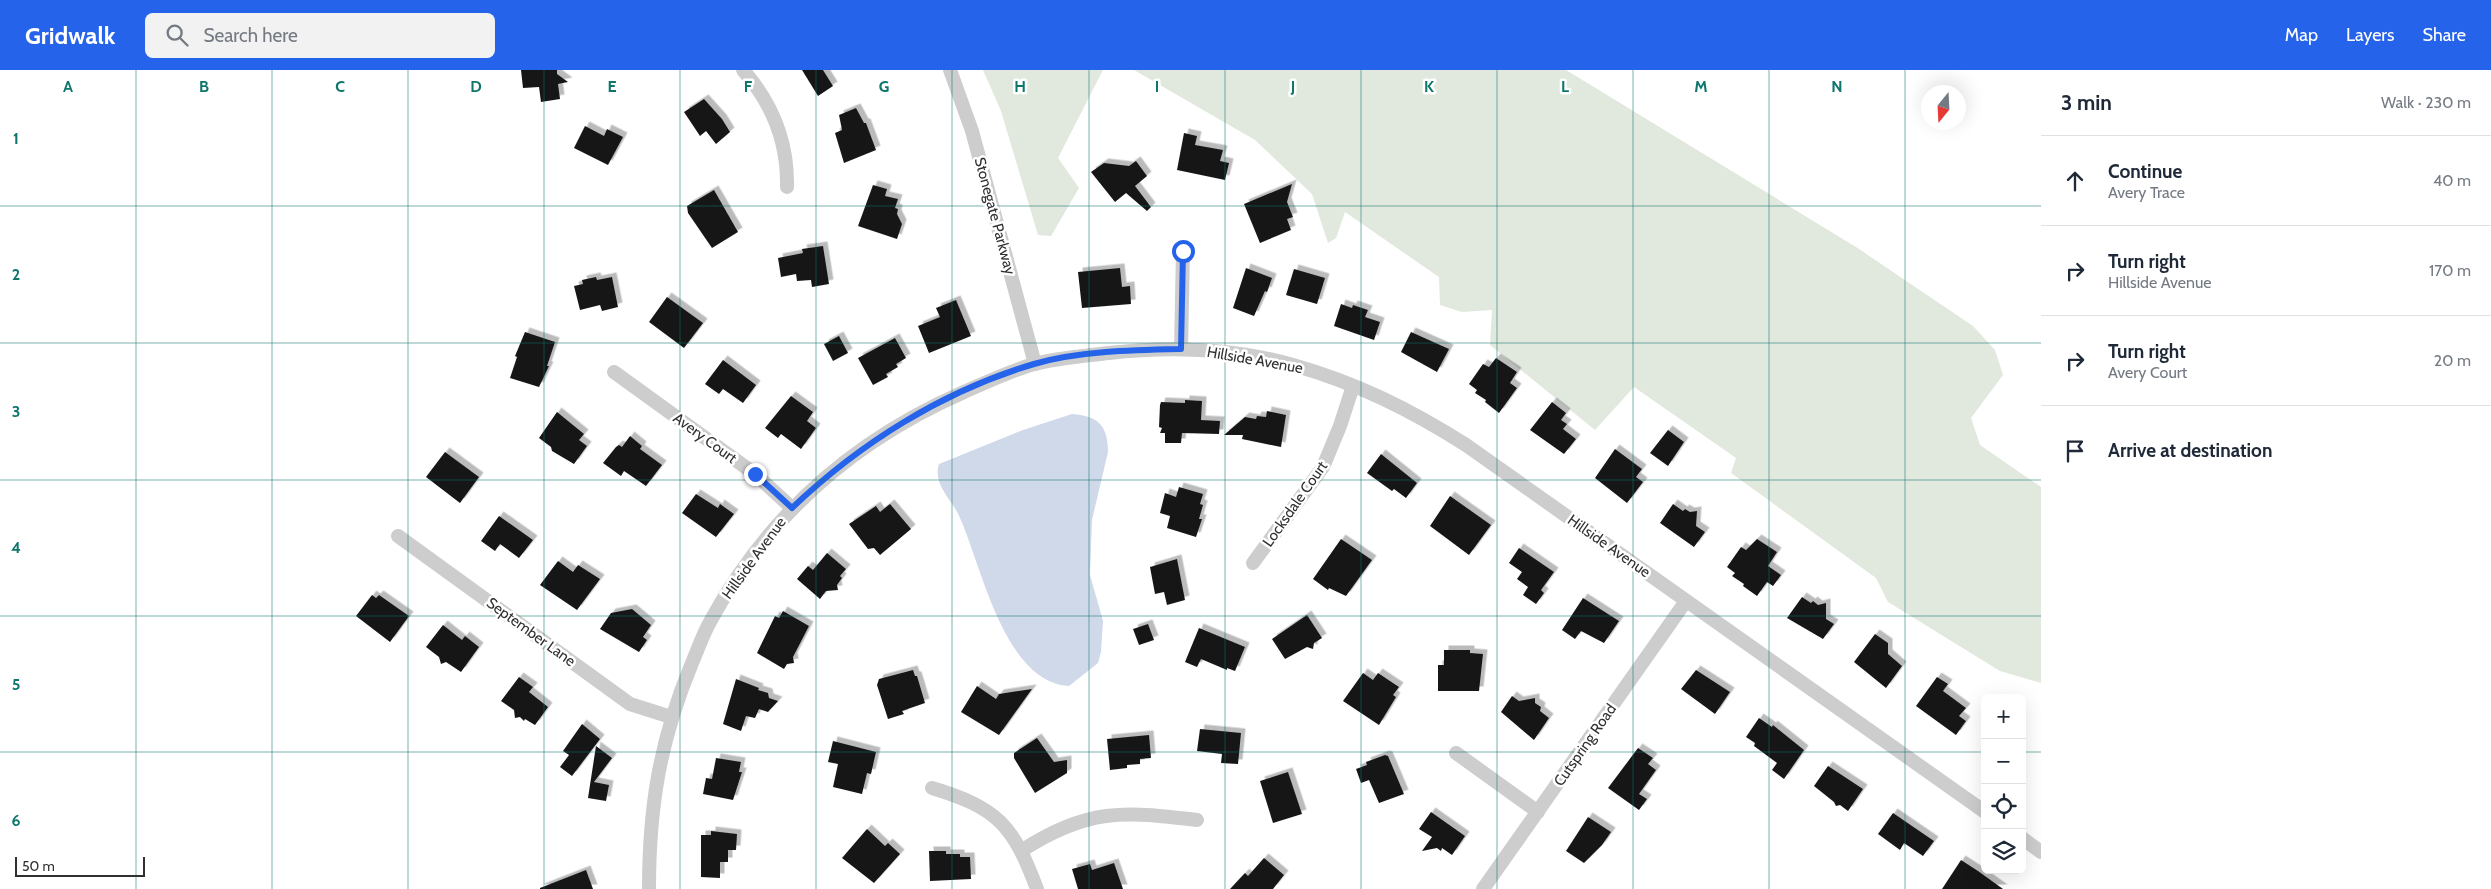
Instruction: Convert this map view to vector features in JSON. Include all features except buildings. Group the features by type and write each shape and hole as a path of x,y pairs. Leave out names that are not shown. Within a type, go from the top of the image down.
{"street":[{"path":"743,70 764,96 777,122 786,160 786,187"},
{"name":"Stonegate Parkway","path":"950,70 972,131 1035,364"},
{"path":"1181,349 1183,251"},
{"name":"Hillside Avenue","path":"649,889 653,803 661,753 671,717 710,622 757,550 792,508 841,464 881,435 925,410 1001,376 1035,364 1057,359 1136,350 1181,349 1224,352 1290,364 1353,386 1419,415 1466,445 1981,809"},
{"name":"Avery Court","path":"614,372 755,474 792,508"},
{"name":"Locksdale Court","path":"1253,563 1323,467 1337,435 1353,386"},
{"name":"September Lane","path":"398,536 630,704 671,717"},
{"name":"Cutspring Road","path":"1483,889 1686,601"},
{"path":"1456,754 1538,812"},
{"path":"932,788 978,804 1007,827 1021,851 1037,889"},
{"path":"1021,851 1054,832 1099,816 1141,813 1198,820"},
{"path":"2026,841 2041,852"}],"shaded area":[{"path":"983,70 1103,70 1058,158 1079,188 1051,236 1038,235 1001,111"},
{"path":"1134,70 1566,70 1856,247 1973,326 1995,350 2003,375 1971,418 1980,445 2041,487 2041,683 2000,671 1888,602 1876,578 1731,473 1736,458 1634,387 1595,430 1490,345 1492,310 1462,312 1440,305 1439,277 1345,212 1336,238 1328,243 1312,194 1255,140"}],"water":[{"path":"1072,414 1089,417 1100,424 1106,435 1108,452 1092,520 1090,575 1103,621 1101,652 1098,663 1069,686 1047,680 1028,665 1012,644 998,619 960,518 941,486 938,472 939,464 1023,430"}],"route":[{"path":"755,474 792,508 841,464 881,435 925,410 1001,376 1035,364 1057,359 1136,350 1181,349 1183,251"}]}
